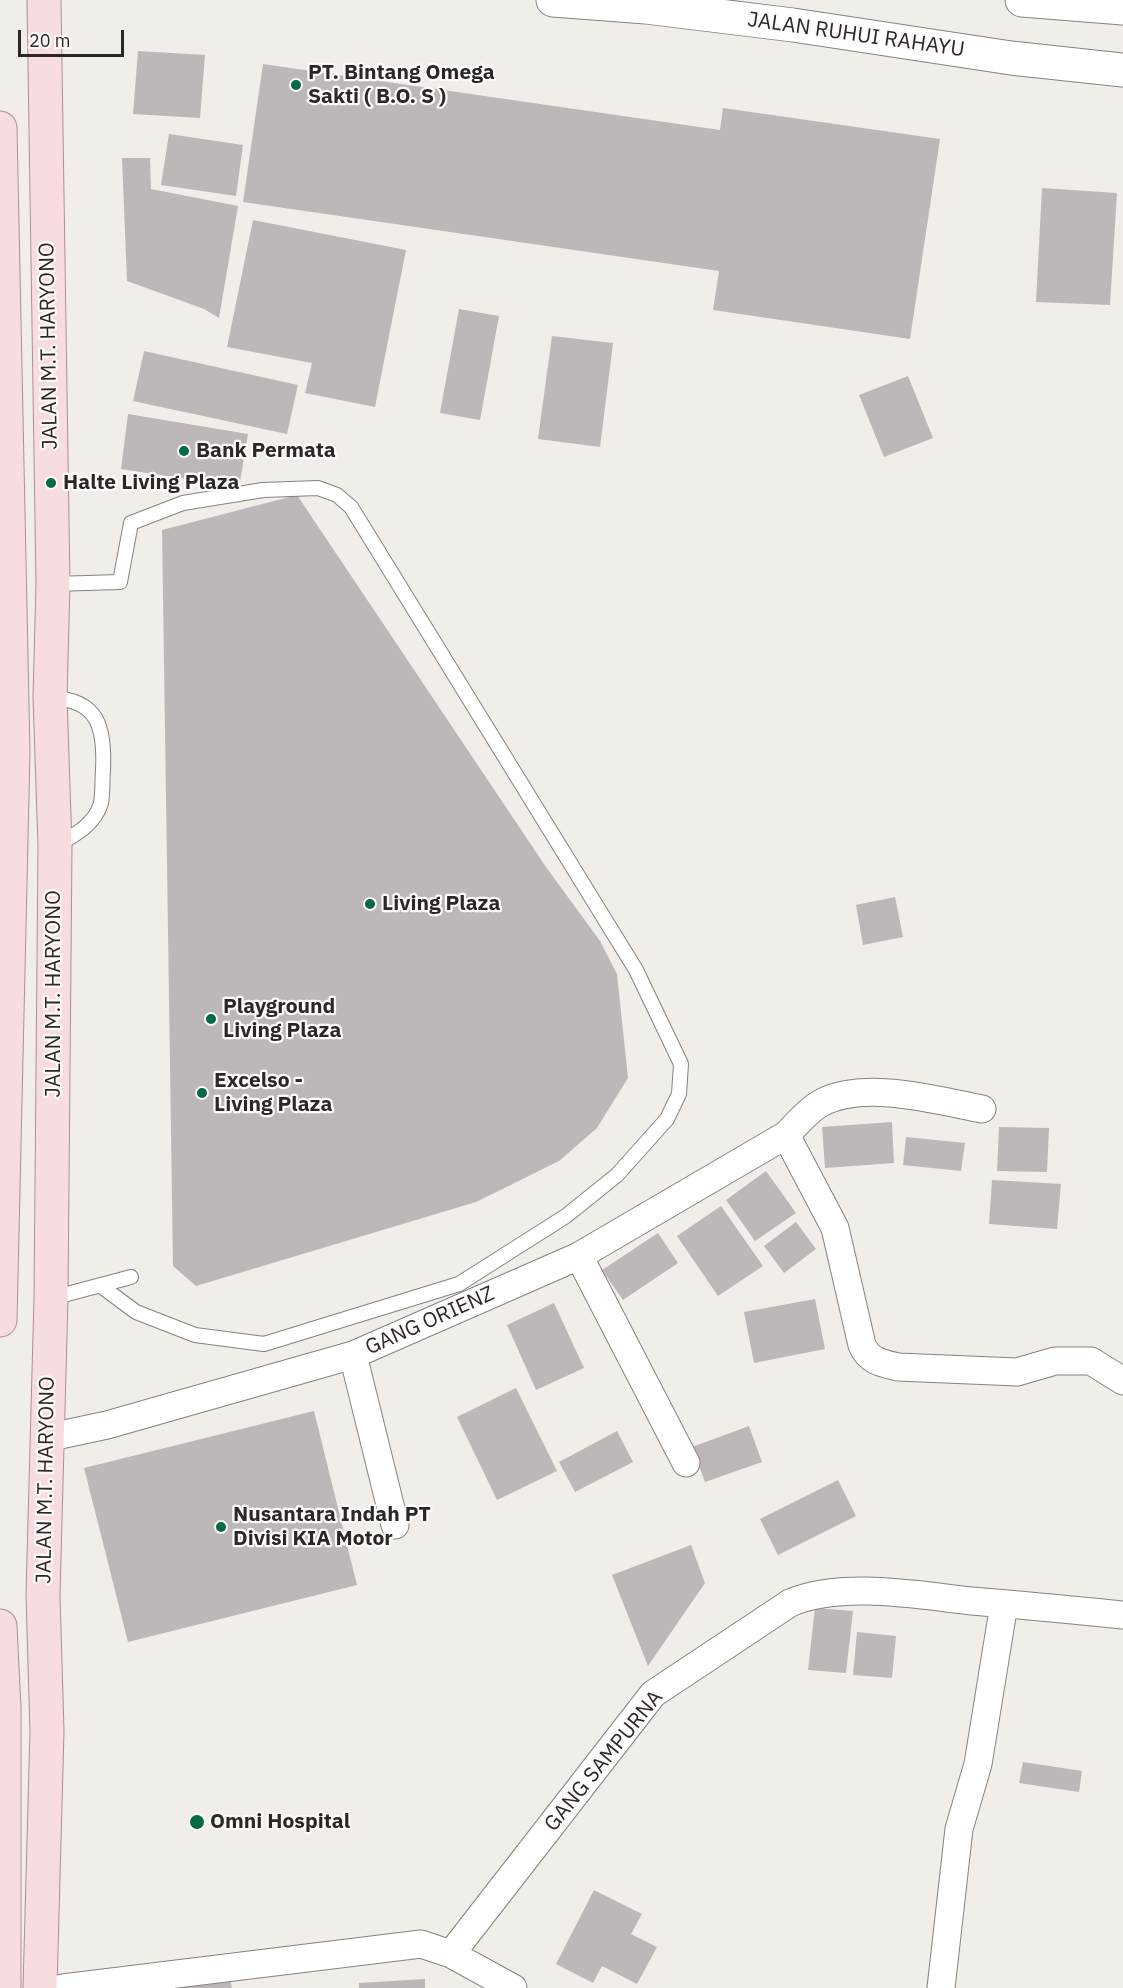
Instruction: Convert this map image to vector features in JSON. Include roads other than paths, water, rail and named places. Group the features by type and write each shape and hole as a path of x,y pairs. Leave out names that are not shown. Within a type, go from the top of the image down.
{"main road":[{"name":"JALAN M.T. HARYONO","path":"40,1988 47,1731 43,1594 51,1298 55,846 50,698 53,584 44,0"},
{"name":"JALAN RUHUI RAHAYU","path":"553,0 646,7 792,25 1011,58 1123,70"},
{"path":"1022,0 1119,5"},
{"name":"JALAN M.T. HARYONO","path":"0,128 7,752 1,1303"},
{"path":"0,1626 4,1988"}],"street":[{"name":"GANG ORIENZ","path":"46,1438 107,1425 353,1355 579,1256 786,1135 821,1103 852,1095 914,1095 982,1109"},
{"path":"786,1135 835,1227 862,1345 867,1356 880,1363 898,1367 1017,1372 1055,1361 1091,1361 1123,1381"},
{"path":"579,1256 686,1463"},
{"path":"353,1355 395,1525"},
{"name":"GANG SAMPURNA","path":"451,1954 653,1694 756,1623 790,1603 809,1595 826,1593 893,1593 1123,1615"},
{"path":"941,1988 959,1828 978,1764 1004,1604"},
{"path":"63,1988 420,1944 451,1954 513,1988"}],"lane":[{"path":"53,584 120,582 131,523 183,503 263,490 318,488 337,495 351,507 636,970 681,1064 679,1094 667,1119 617,1175 566,1216 459,1284 264,1344 195,1335 136,1311 101,1286"},
{"path":"50,698 67,698 85,707 101,725 103,762 101,805 81,833 55,846"},
{"path":"51,1298 131,1277"}],"place":[{"name":"PT. Bintang Omega Sakti ( B.O. S )","path":"296,85"},
{"name":"Bank Permata","path":"184,451"},
{"name":"Halte Living Plaza","path":"51,483"},
{"name":"Living Plaza","path":"370,904"},
{"name":"Playground Living Plaza","path":"211,1019"},
{"name":"Excelso - Living Plaza","path":"202,1093"},
{"name":"Nusantara Indah PT Divisi KIA Motor","path":"221,1527"},
{"name":"Omni Hospital","path":"197,1822"}]}
